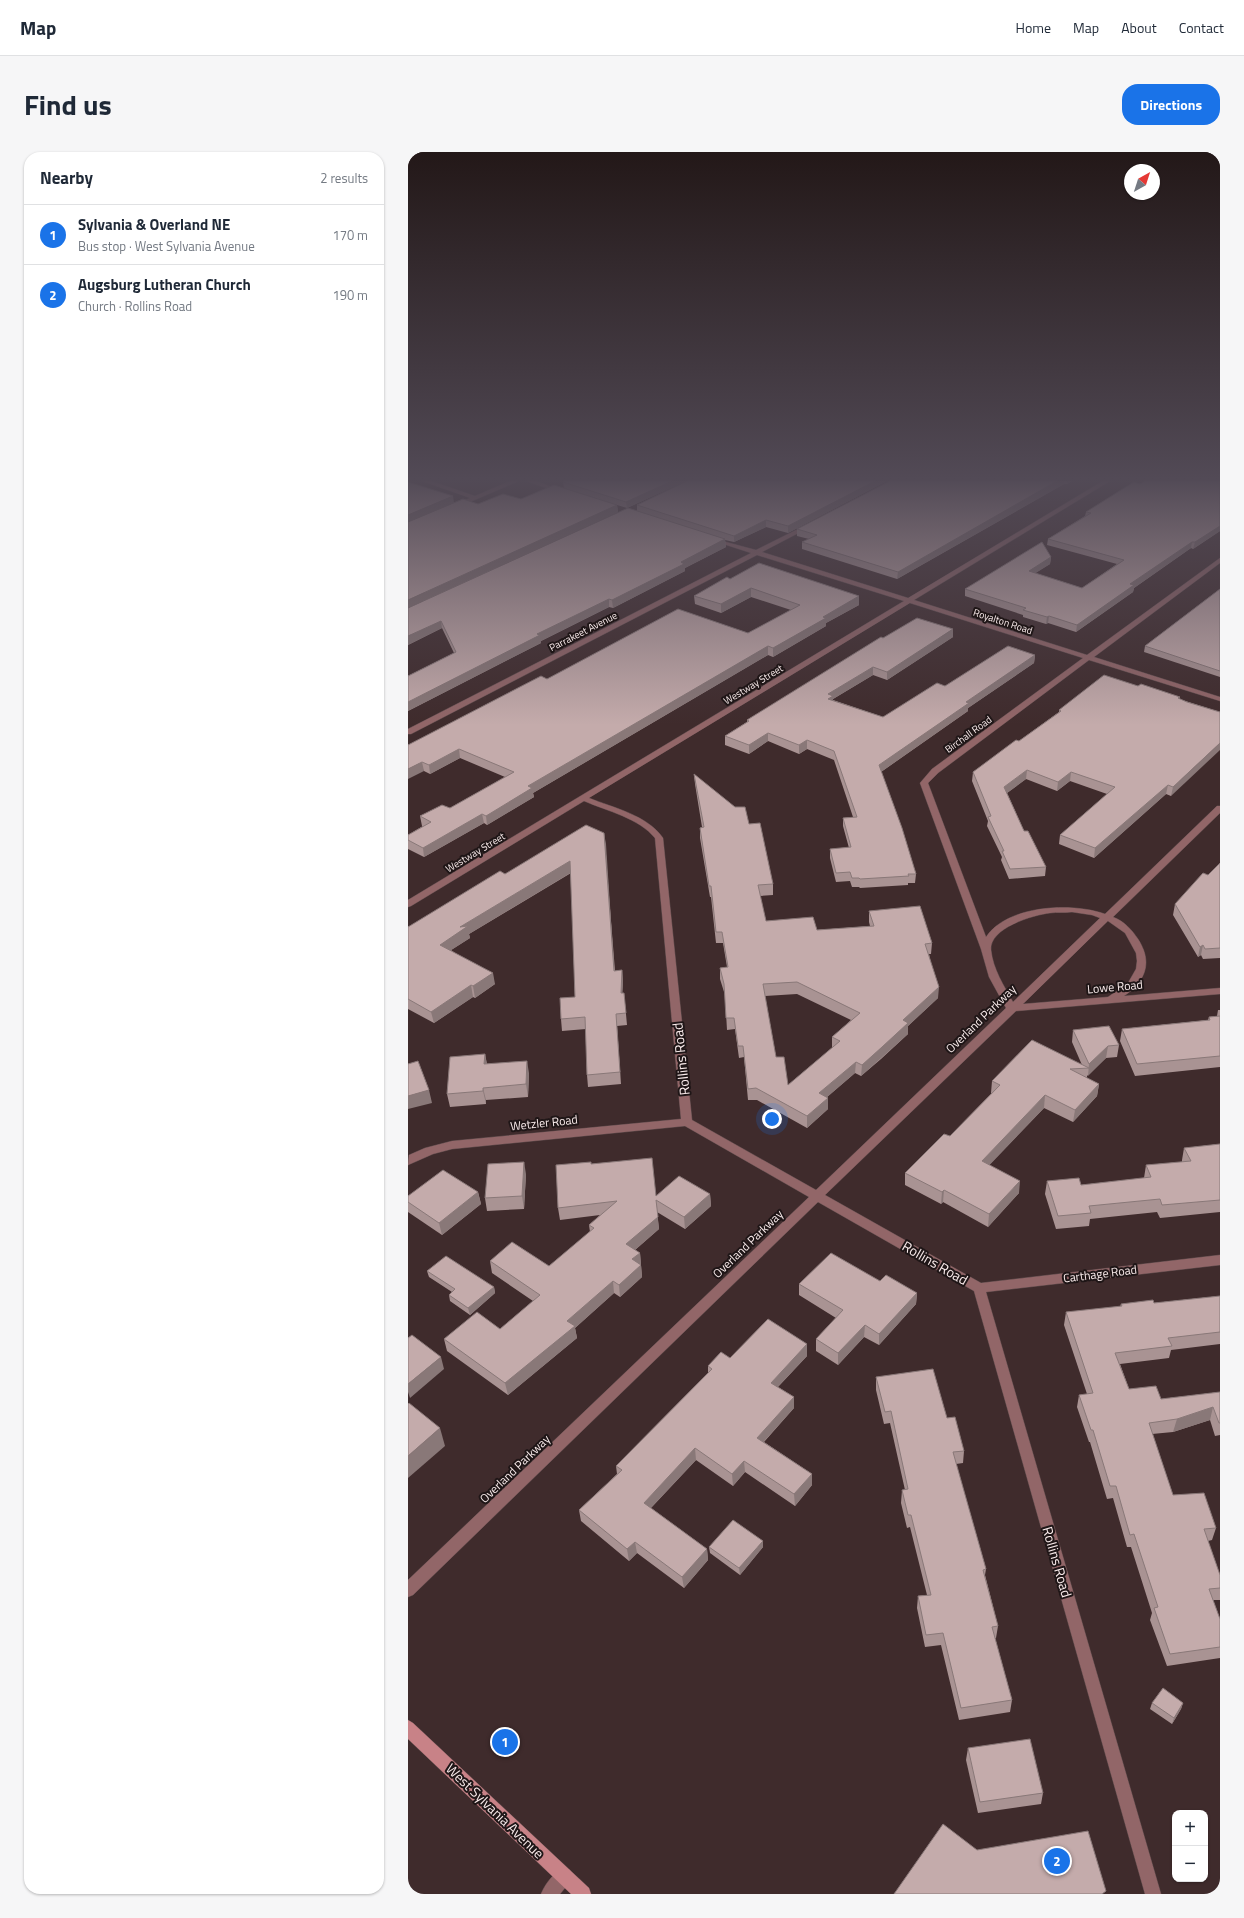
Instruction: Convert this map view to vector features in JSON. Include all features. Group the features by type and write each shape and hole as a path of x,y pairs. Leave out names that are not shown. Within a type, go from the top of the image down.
{"main road":[{"name":"West Sylvania Avenue","path":"408,1728 583,1894"}],"street":[{"name":"Parrakeet Avenue","path":"408,732 738,562"},
{"name":"Royalton Road","path":"786,562 1220,699"},
{"name":"Westway Street","path":"408,904 973,562"},
{"name":"Birchall Road","path":"1011,1008 994,977 986,949 926,793 924,783 935,771 1217,562"},
{"name":"Rollins Road","path":"583,798 645,825 659,838 687,1122 979,1288 1153,1894"},
{"name":"Overland Parkway","path":"408,1590 1220,808"},
{"path":"986,949 993,934 1008,923 1026,915 1048,910 1075,910 1096,914 1117,922 1128,931 1137,944 1143,959 1140,971 1134,982 1125,991 1109,1001"},
{"name":"Lowe Road","path":"1011,1008 1220,991"},
{"name":"Wetzler Road","path":"408,1161 433,1148 452,1145 687,1122"},
{"name":"Carthage Road","path":"979,1288 1220,1260"},
{"path":"549,1894 564,1876"}],"building":[{"path":"408,562 491,562 408,600"},
{"path":"509,562 681,562 684,564 612,600 609,599 537,634 540,635 408,702 408,676 456,652 441,621 408,636 408,608"},
{"path":"867,562 915,562 898,572"},
{"path":"1009,562 1043,562 1029,571 1082,588 1121,562 1162,562 1130,584 1134,585 1077,625 1023,610 1026,608 965,589"},
{"path":"759,563 859,596 823,617 826,618 773,648 768,646 528,786 532,788 486,816 482,814 423,848 408,840 408,835 431,822 420,816 442,805 450,808 514,772 459,749 429,765 422,762 408,769 408,745 541,676 547,679 678,609 748,633 800,605 751,588 721,604 694,596 727,577 730,579"},
{"path":"1220,589 1220,671 1145,646"},
{"path":"917,618 953,629 887,672 873,667 828,694 833,696 828,699 883,717 937,683 945,686 1008,646 1035,655 966,702 969,703 879,765 902,828 916,874 908,874 909,876 860,879 852,878 850,872 836,873 830,849 851,847 843,818 857,817 834,751 807,740 799,745 768,733 749,745 725,736 749,721 747,720 881,637 883,638"},
{"path":"1104,675 1138,686 1141,684 1180,697 1178,698 1187,702 1220,712 1220,743 1173,787 1168,785 1095,848 1060,835 1115,787 1071,772 1058,782 1027,770 1004,787 1024,831 1028,831 1046,867 1010,869 1002,851 1004,851 988,817 991,816 973,772 1016,740 1019,741 1061,711 1059,710"},
{"path":"694,774 735,807 745,807 749,824 760,823 773,884 758,885 766,921 813,917 817,930 874,926 869,911 920,906 932,943 925,944 939,987 903,1020 908,1023 862,1065 856,1062 819,1093 828,1098 807,1116 756,1088 748,1089 743,1046 738,1046 734,1018 726,1018 724,984 720,968 728,967 722,932 716,932 711,886 709,886 700,828 704,827","holes":["797,982 860,1013 832,1037 840,1041 788,1085 784,1057 776,1057 763,984"]},
{"path":"586,825 604,833 614,971 622,970 621,993 624,993 626,1013 616,1014 620,1072 587,1075 585,1017 561,1019 560,998 575,997 570,861 460,927 468,926 440,945 493,973 473,986 471,985 431,1012 408,999 408,927 500,871 505,874"},
{"path":"1220,863 1220,948 1205,949 1203,945 1200,947 1175,904 1203,873 1208,875"},
{"path":"1220,1016 1220,1056 1137,1064 1122,1029 1210,1020 1209,1017"},
{"path":"1109,1026 1119,1045 1108,1046 1089,1064 1073,1030"},
{"path":"1032,1040 1089,1068 1070,1069 1099,1084 1075,1110 1045,1095 982,1161 1020,1181 989,1214 944,1190 942,1192 905,1173 944,1134 950,1136 1000,1085 992,1081"},
{"path":"485,1054 484,1064 527,1061 526,1084 483,1088 483,1091 447,1094 450,1057"},
{"path":"418,1061 429,1090 408,1096 408,1064"},
{"path":"1220,1144 1220,1200 1162,1205 1160,1199 1089,1206 1091,1213 1058,1216 1047,1181 1079,1178 1081,1185 1151,1177 1146,1165 1191,1161 1184,1148"},
{"path":"652,1158 656,1196 679,1176 710,1194 684,1217 656,1200 658,1217 626,1244 640,1253 632,1259 641,1265 619,1285 613,1281 567,1321 575,1326 505,1383 444,1339 477,1312 500,1329 540,1295 490,1261 512,1242 549,1266 594,1228 589,1225 617,1201 558,1208 556,1165 591,1162 591,1164"},
{"path":"524,1162 522,1196 485,1198 488,1164"},
{"path":"443,1170 478,1192 439,1223 408,1202 408,1196"},
{"path":"831,1253 880,1281 886,1275 917,1293 879,1334 865,1325 838,1353 816,1339 843,1310 799,1284"},
{"path":"446,1256 494,1287 468,1308 449,1295 455,1289 427,1271"},
{"path":"1220,1296 1220,1332 1168,1338 1172,1346 1115,1353 1129,1389 1156,1386 1161,1399 1220,1392 1220,1423 1213,1407 1177,1419 1149,1423 1173,1495 1204,1493 1216,1528 1204,1529 1220,1575 1220,1588 1209,1589 1220,1619 1220,1647 1170,1654 1154,1608 1158,1607 1134,1534 1130,1535 1116,1486 1110,1486 1093,1430 1091,1430 1079,1395 1093,1393 1066,1312 1122,1306 1121,1304 1153,1300 1154,1303"},
{"path":"768,1319 807,1344 771,1383 794,1397 757,1438 812,1474 794,1494 744,1461 732,1474 695,1448 644,1503 707,1549 682,1577 635,1542 627,1549 579,1510 622,1470 616,1466 712,1369 708,1366 721,1352 730,1358"},
{"path":"412,1335 441,1357 408,1384 408,1338"},
{"path":"933,1369 947,1418 955,1417 964,1451 953,1452 986,1569 983,1570 998,1626 992,1627 1012,1700 961,1708 943,1633 926,1635 918,1596 931,1595 911,1515 908,1515 902,1490 908,1489 891,1411 885,1412 876,1377"},
{"path":"409,1403 440,1428 408,1456 408,1404"},
{"path":"733,1520 763,1541 739,1568 709,1547"},
{"path":"1163,1688 1183,1703 1174,1718 1152,1703"},
{"path":"1030,1739 1043,1793 980,1802 968,1748"},
{"path":"943,1824 977,1850 1088,1831 1106,1891 1102,1894 894,1894"}],"place":[{"name":"Sylvania & Overland NE","path":"505,1742"},
{"name":"Augsburg Lutheran Church","path":"1057,1861"}]}
